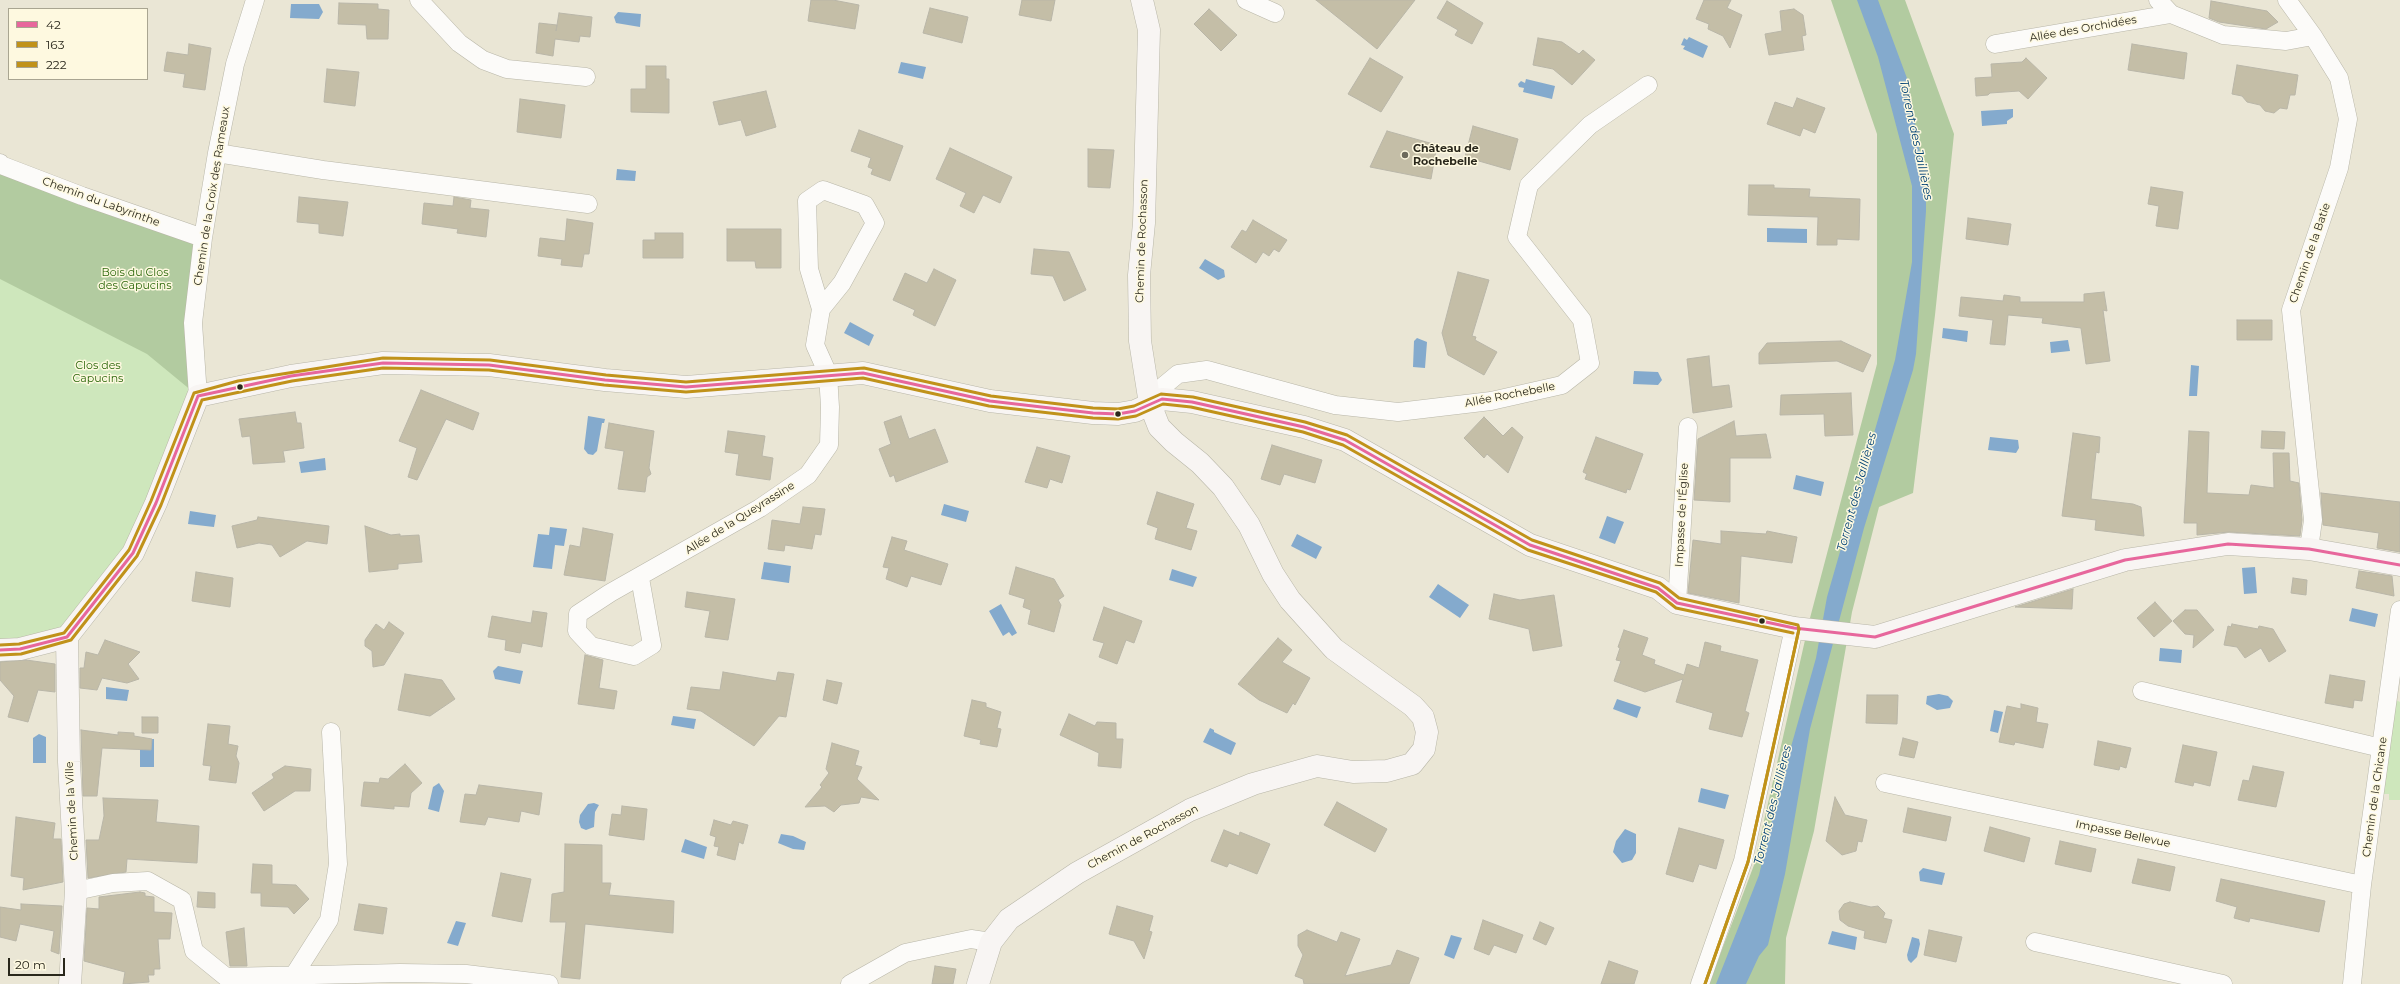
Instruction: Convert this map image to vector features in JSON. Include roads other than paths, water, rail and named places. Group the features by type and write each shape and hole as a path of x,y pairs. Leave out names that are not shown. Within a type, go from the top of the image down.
{"street":[{"name":"Chemin de la Croix des Rameaux","path":"198,396 193,323 203,238 217,153 235,64 255,0"},
{"path":"419,0 459,43 483,60 507,69 586,77"},
{"name":"Chemin de Rochasson","path":"978,984 991,942 1009,919 1077,873 1190,810 1253,784 1317,766 1353,772 1387,771 1412,764 1424,749 1427,732 1423,717 1413,706 1334,649 1290,600 1273,574 1249,525 1223,487 1200,462 1174,442 1159,427 1150,401 1140,341 1139,275 1144,223 1149,30 1142,0"},
{"path":"1246,0 1275,13"},
{"path":"2158,0 2171,14 2223,35 2286,41 2313,36"},
{"name":"Chemin de la Batie","path":"2287,0 2313,36 2339,78 2348,119 2339,168 2291,310 2313,520 2309,549"},
{"name":"Allée des Orchidées","path":"1995,44 2171,14"},
{"name":"Allée Rochebelle","path":"1150,401 1178,374 1207,370 1335,405 1398,412 1492,401 1562,385 1590,363 1582,320 1517,237 1529,185 1590,125 1648,85"},
{"path":"217,153 323,170 588,204"},
{"name":"Chemin du Labyrinthe","path":"0,163 1,165 45,182 203,238"},
{"path":"821,309 842,283 875,223 865,205 822,190 807,202 809,269 821,309 815,345 828,374"},
{"path":"0,650 20,649 67,637 133,552 156,503 198,396 284,378 383,363 489,365 605,380 686,387 828,374 863,373 990,401 1093,413 1118,414 1135,411 1150,401 1162,399 1192,402 1304,427 1345,440 1530,545 1658,588 1677,603 1800,629 1843,634 1875,637 2125,560 2228,544 2309,549 2400,565"},
{"name":"Allée de la Queyrassine","path":"640,578 652,644 634,656 590,646 577,631 578,614 610,593 640,578 760,508 808,475 828,445 830,407 828,374"},
{"name":"Impasse de l'Église","path":"1677,603 1688,427"},
{"name":"Chemin de la Chicane","path":"2352,984 2362,885 2400,610"},
{"path":"1700,984 1743,861 1800,629"},
{"name":"Chemin de la Ville","path":"67,637 69,762 76,891 70,984"},
{"path":"2142,691 2381,748"},
{"path":"294,975 329,920 338,864 331,732"},
{"name":"Impasse Bellevue","path":"1884,783 2362,885"},
{"path":"76,891 113,883 148,881 182,900 194,951 226,977 400,973 549,984"},
{"path":"850,984 905,953 971,939 991,942"},
{"path":"2035,942 2224,984"}],"water":[{"name":"Torrent des Jaillières","path":"1857,0 1878,0 1908,81 1926,189 1926,211 1916,354 1913,370 1864,528 1810,729 1785,874 1768,945 1759,956 1746,984 1716,984 1759,875 1780,786 1816,658 1827,597 1895,360 1912,262 1912,186 1878,57"},
{"path":"291,4 319,4 323,12 319,19 290,18"},
{"path":"618,12 641,14 640,27 616,23 614,17"},
{"path":"1689,37 1708,46 1703,58 1683,49 1685,46 1681,45 1684,38 1687,40"},
{"path":"901,62 926,67 923,79 898,73"},
{"path":"1526,79 1555,86 1552,99 1523,92 1524,88 1519,87 1518,84 1521,81 1525,83"},
{"path":"2013,109 2013,117 2007,121 2007,124 1982,126 1981,111"},
{"path":"617,169 636,171 635,181 616,180"},
{"path":"1767,228 1807,229 1807,243 1767,242"},
{"path":"1205,259 1224,270 1225,277 1218,280 1199,268"},
{"path":"850,322 874,335 869,346 844,333"},
{"path":"1943,328 1968,331 1967,342 1942,338"},
{"path":"1417,338 1427,342 1425,368 1413,367 1414,341"},
{"path":"2068,340 2070,351 2051,353 2050,342"},
{"path":"2191,365 2199,366 2197,396 2189,396"},
{"path":"1634,371 1658,372 1662,380 1658,385 1633,384"},
{"path":"588,416 605,419 604,423 602,423 597,451 593,455 588,454 584,449"},
{"path":"1990,437 2018,440 2019,448 2016,453 1988,450"},
{"path":"325,458 326,470 301,473 299,462"},
{"path":"1796,475 1824,482 1821,496 1793,489"},
{"path":"944,504 969,511 966,522 941,515"},
{"path":"190,511 216,515 214,527 188,524"},
{"path":"1607,516 1624,522 1615,544 1599,538"},
{"path":"550,527 567,529 564,546 555,545 552,569 533,567 538,534 549,535"},
{"path":"1297,534 1322,547 1316,559 1291,546"},
{"path":"764,562 791,566 789,583 761,579"},
{"path":"2255,567 2257,593 2244,594 2242,568"},
{"path":"1172,569 1197,577 1193,587 1169,580"},
{"path":"1438,584 1469,605 1460,618 1429,597"},
{"path":"1001,604 1017,633 1012,636 1009,632 1003,636 989,611"},
{"path":"2352,608 2378,614 2375,627 2349,621"},
{"path":"2160,648 2182,650 2181,663 2159,661"},
{"path":"498,666 523,671 520,684 495,679 493,671"},
{"path":"106,687 129,690 127,701 106,699"},
{"path":"1939,694 1948,696 1953,701 1950,708 1937,710 1926,704 1927,696"},
{"path":"1617,699 1641,707 1637,718 1613,709"},
{"path":"1994,710 2003,712 1998,733 1990,731"},
{"path":"673,716 696,719 694,729 671,725"},
{"path":"1210,728 1214,730 1214,732 1236,743 1231,755 1203,742"},
{"path":"39,734 46,737 46,763 33,763 33,738"},
{"path":"140,739 154,739 154,767 140,767"},
{"path":"439,783 444,791 439,812 428,809 433,787"},
{"path":"1701,788 1729,795 1725,809 1698,802"},
{"path":"594,803 599,805 595,812 594,827 586,830 581,828 579,822 580,815 588,804"},
{"path":"1625,829 1636,834 1636,853 1632,860 1622,863 1613,852 1616,841"},
{"path":"781,834 793,836 806,842 804,850 793,849 778,843"},
{"path":"685,839 707,847 704,859 681,852"},
{"path":"1923,868 1945,873 1942,885 1920,881 1919,872"},
{"path":"456,921 466,923 458,946 447,943"},
{"path":"1832,931 1857,937 1855,950 1828,944"},
{"path":"1451,935 1462,938 1454,959 1444,955"},
{"path":"1912,937 1919,939 1920,944 1917,957 1911,963 1908,960 1907,955"}],"place":[{"name":"Château de Rochebelle","path":"1405,155"}],"park label":[{"name":"Bois du Clos des Capucins","path":"135,279"},
{"name":"Clos des Capucins","path":"98,372"}]}
